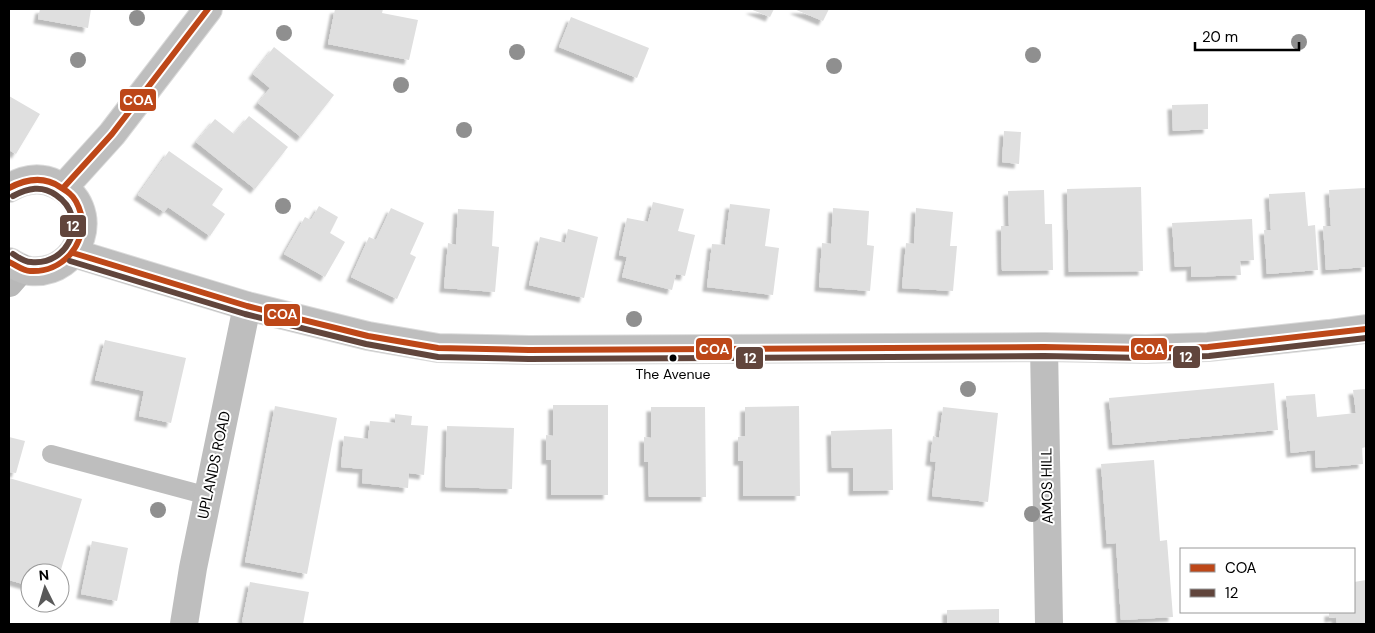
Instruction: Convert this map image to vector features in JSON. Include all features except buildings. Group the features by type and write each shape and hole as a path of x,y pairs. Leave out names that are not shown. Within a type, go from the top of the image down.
{"main road":[{"path":"64,187 112,134 208,9"},
{"path":"9,188 32,178 48,180 64,187 75,199 83,220 82,235 73,254 61,264 46,270 13,271"},
{"path":"73,254 247,306 368,336 438,348 529,350 1044,347 1146,349 1208,347 1329,334 1366,328"},
{"name":"UPLANDS ROAD","path":"184,624 193,568 247,306"},
{"name":"AMOS HILL","path":"1044,347 1049,624"}],"lane":[{"path":"51,454 208,496"}],"transit line":[{"name":"COA","path":"64,187 112,134 208,9"},
{"name":"COA","path":"9,188 22,182 35,180 48,181 54,184 74,198 81,214 82,225 76,246 62,262 42,270 27,271 9,262"},
{"name":"12","path":"13,196 35,189 51,192 66,205 72,216 73,227 65,249 56,256 44,261 31,262 13,254"},
{"name":"COA","path":"73,253 247,306 368,336 438,348 529,350 1044,347 1146,349 1208,347 1366,329"},
{"name":"12","path":"70,261 245,314 366,344 438,357 529,359 1044,356 1146,358 1209,356 1366,338"}],"place":[{"name":"The Avenue","path":"673,358"}]}
